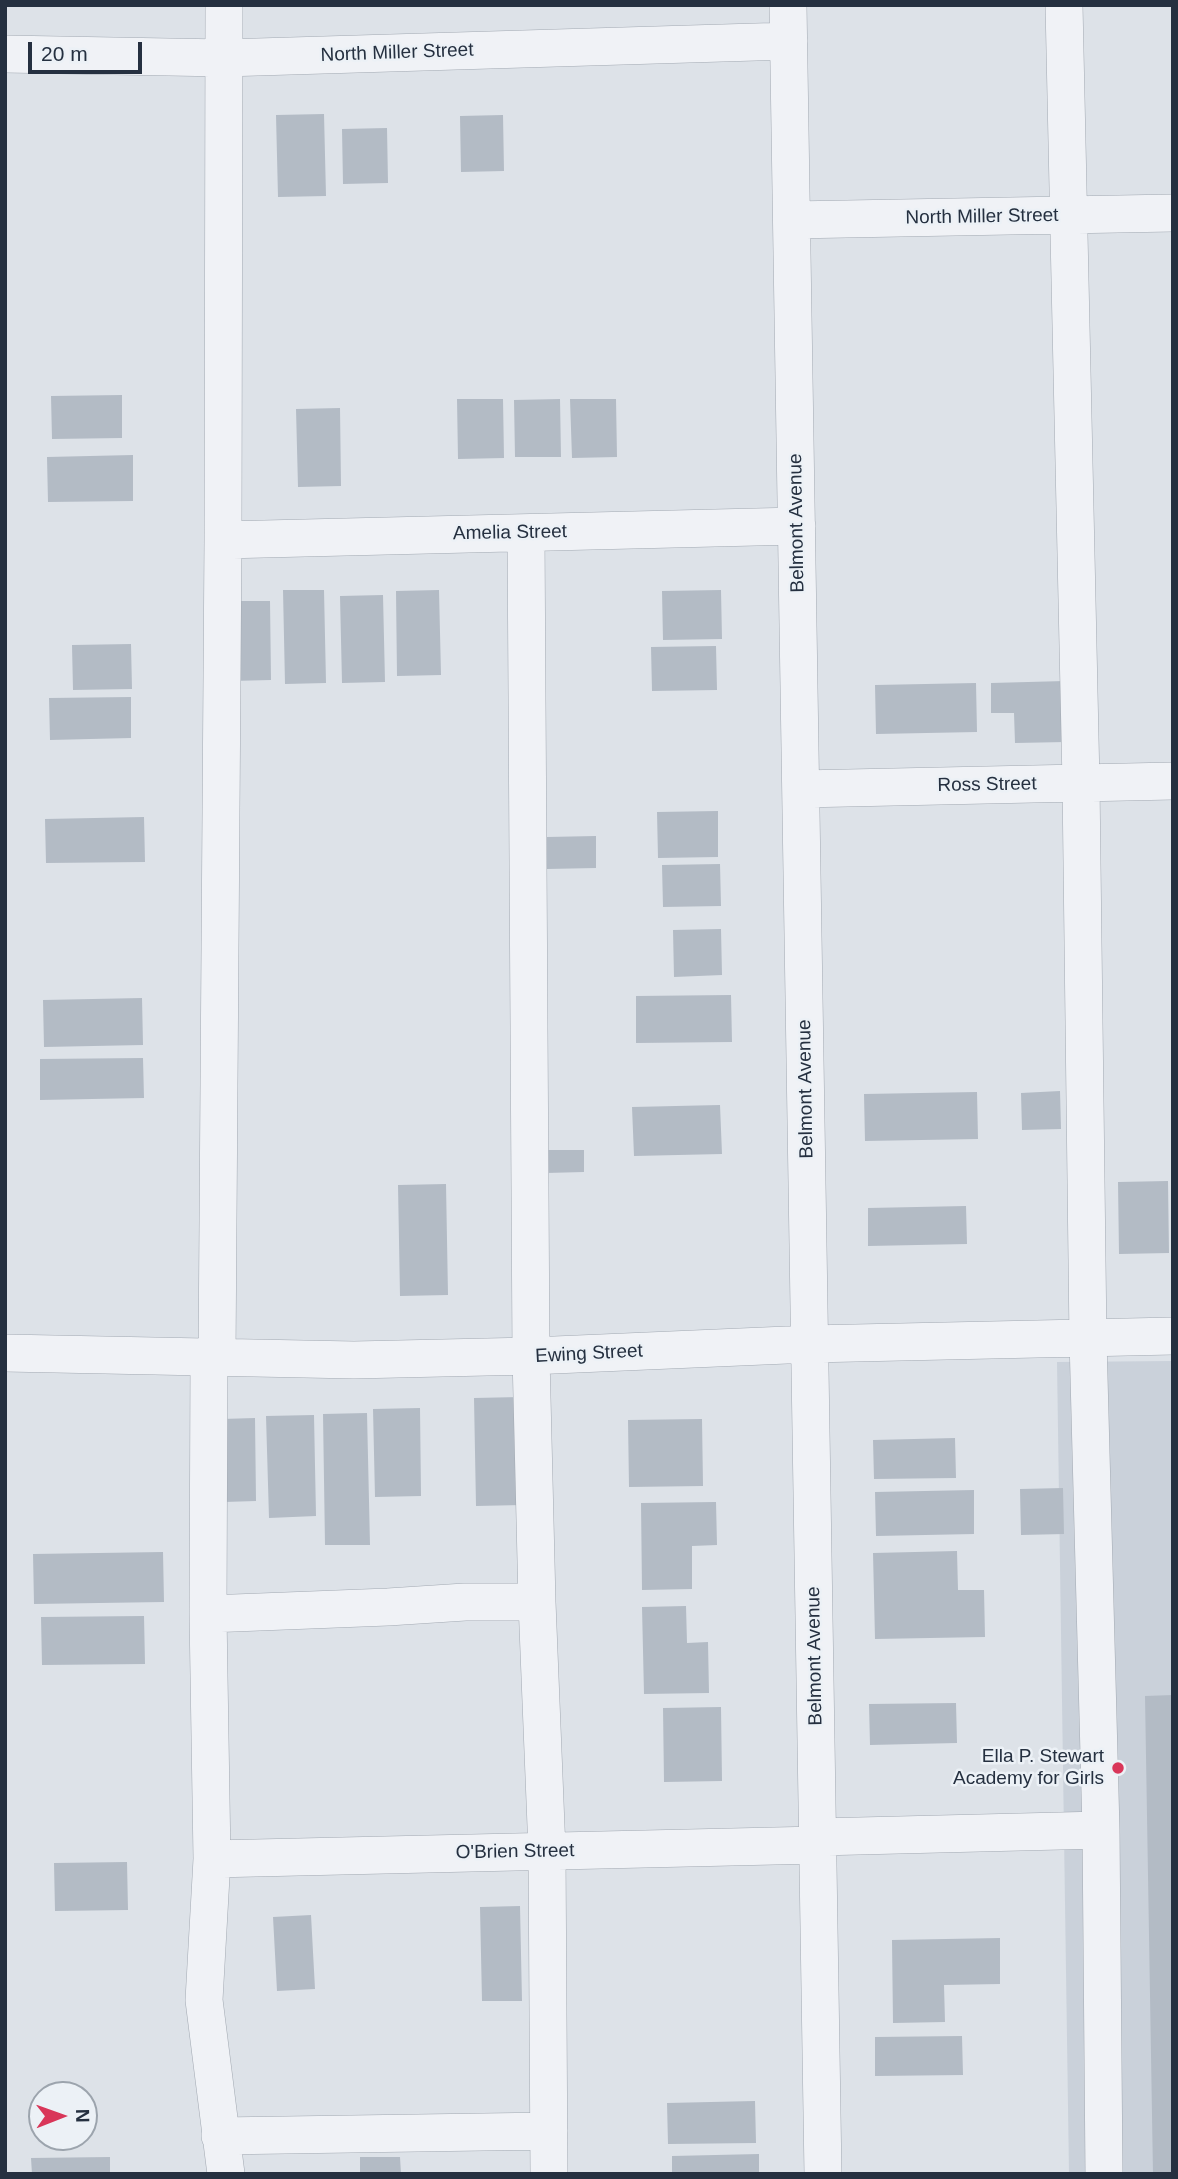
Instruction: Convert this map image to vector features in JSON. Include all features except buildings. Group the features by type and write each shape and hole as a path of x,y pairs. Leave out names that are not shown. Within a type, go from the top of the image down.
{"street":[{"path":"225,5 223,540 208,1614 212,1859 204,2000 226,2174"},
{"name":"Belmont Avenue","path":"788,5 823,2174"},
{"path":"1064,5 1081,783 1088,1339 1101,1830 1104,2174"},
{"name":"North Miller Street","path":"5,54 224,58 789,41"},
{"name":"North Miller Street","path":"792,220 1173,214"},
{"name":"Amelia Street","path":"223,540 797,526"},
{"path":"526,533 531,1356 547,1852 549,2174"},
{"name":"Ross Street","path":"801,789 1173,781"},
{"name":"Ewing Street","path":"5,1353 354,1360 531,1356 810,1343 1173,1336"},
{"path":"208,1614 388,1608 465,1602 537,1602"},
{"name":"O'Brien Street","path":"212,1859 547,1852 1101,1830"},
{"path":"220,2136 549,2131"}],"shaded area":[{"name":"Ella P. Stewart Academy for Girls","path":"1173,1361 1173,2174 1069,2174 1057,1362"}],"place":[{"name":"Ella P. Stewart Academy for Girls","path":"1118,1768"}]}
